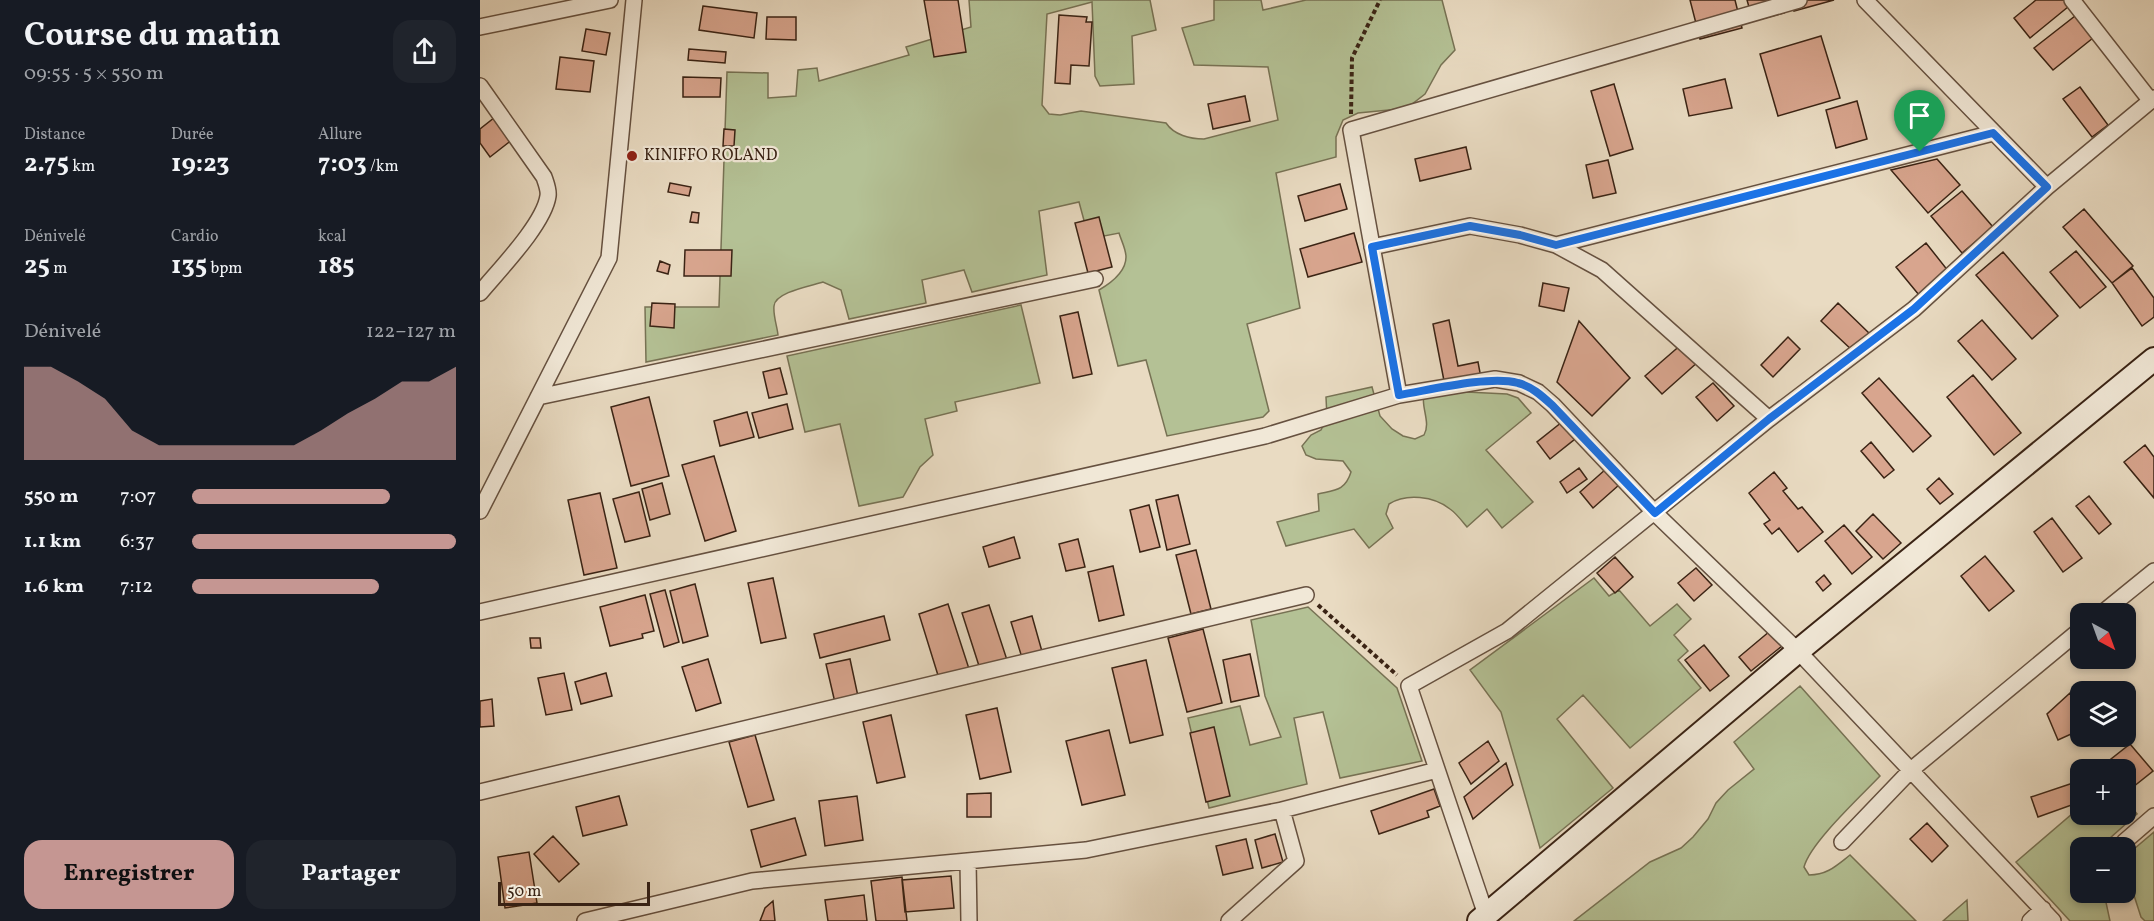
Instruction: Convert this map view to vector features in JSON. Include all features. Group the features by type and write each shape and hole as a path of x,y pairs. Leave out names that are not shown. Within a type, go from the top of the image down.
{"street":[{"path":"480,27 610,0"},
{"path":"480,511 609,258 634,0"},
{"path":"1399,395 1351,130 1799,0"},
{"path":"1865,0 2047,187"},
{"path":"2072,0 2152,99 2047,187 1914,309 1769,419 1507,631 1409,686 1483,918 1798,651 2154,359"},
{"path":"480,86 544,177 549,193 536,223 480,293"},
{"path":"1556,245 1993,133"},
{"path":"1372,247 1470,226 1520,235 1556,245 1602,270 1769,419"},
{"path":"538,397 1095,279"},
{"path":"480,612 1265,436 1399,395 1495,379 1519,383 1538,392 1552,405 1655,513 1798,651 2054,921"},
{"path":"2115,603 2154,571"},
{"path":"480,792 1306,595"},
{"path":"1842,842 1911,770 2070,638"},
{"path":"585,921 752,881 1086,850 1282,810 1437,770"},
{"path":"1229,921 1296,861 1282,810"},
{"path":"2130,837 2154,816"},
{"path":"968,861 969,921"},
{"path":"2030,921 2043,909"}],"path":[{"path":"1351,130 1352,58 1380,0"},
{"path":"1306,595 1409,686"}],"green space":[{"path":"969,0 1150,0 1156,30 1132,36 1134,84 1100,86 1095,76 1092,2 1047,14 1042,105 1049,114 1060,115 1081,111 1166,123 1173,131 1183,136 1204,139 1278,120 1268,67 1194,65 1182,28 1214,20 1214,0 1261,0 1263,10 1306,0 1442,0 1455,50 1441,65 1425,94 1412,104 1399,109 1358,113 1343,120 1336,137 1336,157 1276,173 1300,308 1247,324 1269,411 1263,417 1167,436 1146,360 1118,366 1099,290 1117,276 1123,268 1126,257 1119,233 1089,239 1079,202 1039,211 1047,275 972,292 964,270 922,280 926,303 849,319 841,290 823,282 787,293 776,301 774,313 778,335 646,362 645,307 719,307 727,72 768,73 768,98 796,96 798,70 817,68 819,81 909,55 906,47 971,27"},
{"path":"1021,305 1040,383 955,402 957,411 925,419 933,455 920,467 903,497 859,506 840,424 805,432 787,356"},
{"path":"1372,387 1380,416 1392,429 1403,436 1415,439 1424,435 1426,430 1423,401 1426,390 1507,394 1518,398 1531,413 1486,450 1533,502 1502,528 1487,509 1467,527 1452,511 1436,501 1420,497 1403,498 1389,504 1386,514 1393,528 1369,548 1354,529 1286,546 1277,522 1319,511 1318,494 1342,486 1351,472 1343,461 1316,459 1306,455 1302,446 1311,435 1321,430 1327,418 1326,397"},
{"path":"1594,578 1609,596 1619,590 1650,626 1677,604 1691,619 1674,635 1688,651 1678,660 1701,688 1630,748 1583,695 1557,719 1613,788 1540,848 1501,712 1470,670"},
{"path":"1308,607 1397,688 1422,761 1340,778 1323,712 1294,718 1307,784 1209,808 1188,718 1240,706 1250,745 1281,737 1265,696 1251,620"},
{"path":"1800,686 1880,776 1826,833 1808,857 1804,867 1809,875 1821,873 1831,869 1850,855 1916,921 1574,921 1650,862 1681,848 1693,837 1708,819 1716,803 1754,769 1734,742"},
{"path":"2070,816 2070,825 2125,825 2111,837 2070,837 2070,903 2106,903 2110,921 2070,921 2016,862"},
{"path":"2154,832 2154,921 2145,921 2141,917 2136,902 2136,847"},
{"path":"1967,900 1968,921 1943,921"}],"building":[{"path":"924,0 958,0 966,52 934,57"},
{"path":"1690,0 1735,0 1742,28 1700,39"},
{"path":"1747,0 1780,0 1784,13 1753,21"},
{"path":"1791,0 1834,0 1794,11"},
{"path":"2036,0 2072,0 2074,2 2030,38 2014,18"},
{"path":"703,6 757,13 754,38 699,30"},
{"path":"1059,15 1087,17 1086,22 1092,22 1089,66 1071,65 1070,84 1055,83"},
{"path":"2075,16 2093,38 2053,70 2034,48"},
{"path":"767,17 796,17 796,40 766,39"},
{"path":"586,29 610,33 606,55 582,51"},
{"path":"1821,36 1840,98 1778,116 1760,54"},
{"path":"689,49 726,52 725,63 688,60"},
{"path":"560,57 594,61 590,92 556,89"},
{"path":"683,77 721,78 720,97 683,97"},
{"path":"1725,79 1732,108 1689,116 1683,89"},
{"path":"1614,84 1633,149 1610,156 1591,91"},
{"path":"2080,87 2108,125 2092,137 2063,99"},
{"path":"1245,96 1250,121 1213,129 1208,104"},
{"path":"1857,101 1867,139 1836,148 1826,110"},
{"path":"504,110 522,132 490,157 480,143 480,129"},
{"path":"724,129 735,130 734,146 723,146"},
{"path":"1466,147 1471,169 1420,181 1415,159"},
{"path":"1937,159 1960,185 1928,213 1891,170"},
{"path":"1608,160 1616,193 1593,198 1586,165"},
{"path":"670,183 691,187 689,196 668,192"},
{"path":"1340,184 1347,209 1305,221 1298,196"},
{"path":"1962,191 1993,227 1962,253 1931,216"},
{"path":"2084,209 2133,266 2112,283 2063,227"},
{"path":"692,212 699,213 698,223 690,222"},
{"path":"1099,217 1112,267 1088,273 1075,223"},
{"path":"1354,233 1362,262 1308,277 1300,249"},
{"path":"1926,243 1949,272 1919,295 1896,267"},
{"path":"685,250 732,250 731,276 684,276"},
{"path":"2076,251 2106,287 2080,308 2050,272"},
{"path":"2003,252 2058,316 2032,339 1976,275"},
{"path":"660,261 670,265 668,274 657,271"},
{"path":"2132,268 2154,298 2154,317 2142,326 2112,283"},
{"path":"1543,283 1569,288 1564,311 1539,306"},
{"path":"652,303 675,304 674,328 650,326"},
{"path":"1838,303 1871,335 1854,352 1821,321"},
{"path":"1078,312 1092,374 1073,378 1060,316"},
{"path":"1449,320 1458,366 1478,362 1481,378 1445,386 1433,324"},
{"path":"1982,320 2016,359 1992,380 1958,341"},
{"path":"1579,321 1630,378 1592,416 1557,382"},
{"path":"1788,337 1800,349 1773,377 1761,365"},
{"path":"1683,343 1699,361 1662,394 1645,376"},
{"path":"780,368 787,394 769,398 763,372"},
{"path":"1973,375 2021,433 1994,455 1947,397"},
{"path":"1879,378 1931,436 1913,452 1862,393"},
{"path":"1713,383 1734,406 1717,421 1696,397"},
{"path":"649,397 669,476 631,486 611,407"},
{"path":"787,404 793,429 759,438 752,413"},
{"path":"747,412 754,437 720,446 714,421"},
{"path":"1562,422 1575,439 1550,459 1537,442"},
{"path":"1871,442 1894,470 1884,478 1861,451"},
{"path":"2145,445 2154,457 2154,498 2124,462"},
{"path":"714,456 736,531 705,541 682,465"},
{"path":"1615,461 1628,477 1593,508 1580,492"},
{"path":"1579,468 1587,479 1567,493 1560,482"},
{"path":"1774,472 1787,488 1783,491 1798,509 1802,507 1823,532 1798,552 1779,528 1772,534 1764,524 1770,520 1749,493"},
{"path":"1939,478 1953,494 1940,504 1927,489"},
{"path":"662,483 670,514 650,520 642,489"},
{"path":"639,492 650,536 625,542 613,499"},
{"path":"600,493 617,568 584,575 568,500"},
{"path":"1178,495 1190,544 1167,550 1156,500"},
{"path":"2089,496 2111,524 2099,534 2076,506"},
{"path":"1149,505 1160,547 1140,552 1130,510"},
{"path":"1873,514 1901,543 1883,559 1856,531"},
{"path":"2052,518 2082,558 2063,572 2034,532"},
{"path":"1844,525 1872,557 1852,574 1825,541"},
{"path":"1014,537 1020,558 989,567 983,547"},
{"path":"1078,539 1085,567 1066,571 1059,544"},
{"path":"1196,550 1211,609 1191,614 1176,555"},
{"path":"1985,556 2014,591 1989,611 1961,576"},
{"path":"1615,557 1633,577 1615,593 1597,573"},
{"path":"1113,566 1124,615 1099,621 1088,572"},
{"path":"1696,568 1712,585 1694,601 1678,583"},
{"path":"1824,575 1831,584 1823,591 1816,582"},
{"path":"773,578 786,638 761,643 748,583"},
{"path":"695,584 708,636 683,643 670,591"},
{"path":"665,590 679,642 664,647 650,594"},
{"path":"645,595 654,631 642,634 643,638 610,646 600,607"},
{"path":"948,604 971,675 941,685 919,614"},
{"path":"989,605 1007,660 980,669 962,613"},
{"path":"884,616 890,640 820,658 814,634"},
{"path":"1032,616 1043,655 1023,661 1011,622"},
{"path":"1203,629 1222,703 1187,712 1168,638"},
{"path":"1770,631 1782,646 1751,671 1739,657"},
{"path":"530,638 540,638 541,648 531,648"},
{"path":"1704,645 1729,676 1710,691 1685,660"},
{"path":"1250,654 1259,696 1231,702 1223,660"},
{"path":"708,659 721,703 696,711 682,667"},
{"path":"850,659 859,701 836,707 826,664"},
{"path":"1146,660 1163,735 1130,743 1112,668"},
{"path":"564,673 572,710 546,715 538,678"},
{"path":"606,673 612,696 581,704 575,682"},
{"path":"2070,693 2070,735 2058,740 2047,714"},
{"path":"492,699 494,726 480,727 480,701"},
{"path":"997,708 1011,772 980,779 966,715"},
{"path":"891,715 905,777 877,783 863,722"},
{"path":"1214,727 1230,796 1206,802 1190,733"},
{"path":"1109,730 1125,795 1082,805 1066,741"},
{"path":"755,735 774,800 748,807 729,742"},
{"path":"1488,741 1499,761 1471,784 1459,763"},
{"path":"2126,747 2133,747 2153,771 2136,785 2136,759 2111,759"},
{"path":"1506,763 1513,785 1473,819 1464,797"},
{"path":"2070,784 2070,806 2038,817 2031,797"},
{"path":"1434,789 1440,806 1427,811 1429,817 1379,834 1371,811"},
{"path":"991,793 991,817 967,817 967,794"},
{"path":"619,796 627,825 583,836 576,807"},
{"path":"857,796 863,840 825,846 819,801"},
{"path":"795,818 806,855 761,867 751,830"},
{"path":"1927,823 1948,846 1932,862 1910,839"},
{"path":"1275,834 1283,862 1262,868 1255,840"},
{"path":"553,836 579,864 559,882 534,854"},
{"path":"1246,839 1253,868 1223,875 1216,846"},
{"path":"529,852 537,903 505,908 498,857"},
{"path":"951,876 954,908 905,912 902,880"},
{"path":"902,877 907,921 876,921 871,881"},
{"path":"864,895 867,921 828,921 825,900"},
{"path":"773,901 775,921 760,921 765,908"}],"place":[{"name":"KINIFFO ROLAND","path":"632,156"}],"route":[{"path":"1993,133 2047,187 1914,309 1769,419 1655,513 1552,405 1538,392 1519,383 1495,379 1399,395 1372,247 1470,226 1520,235 1556,245 1920,152 1993,133"}]}
